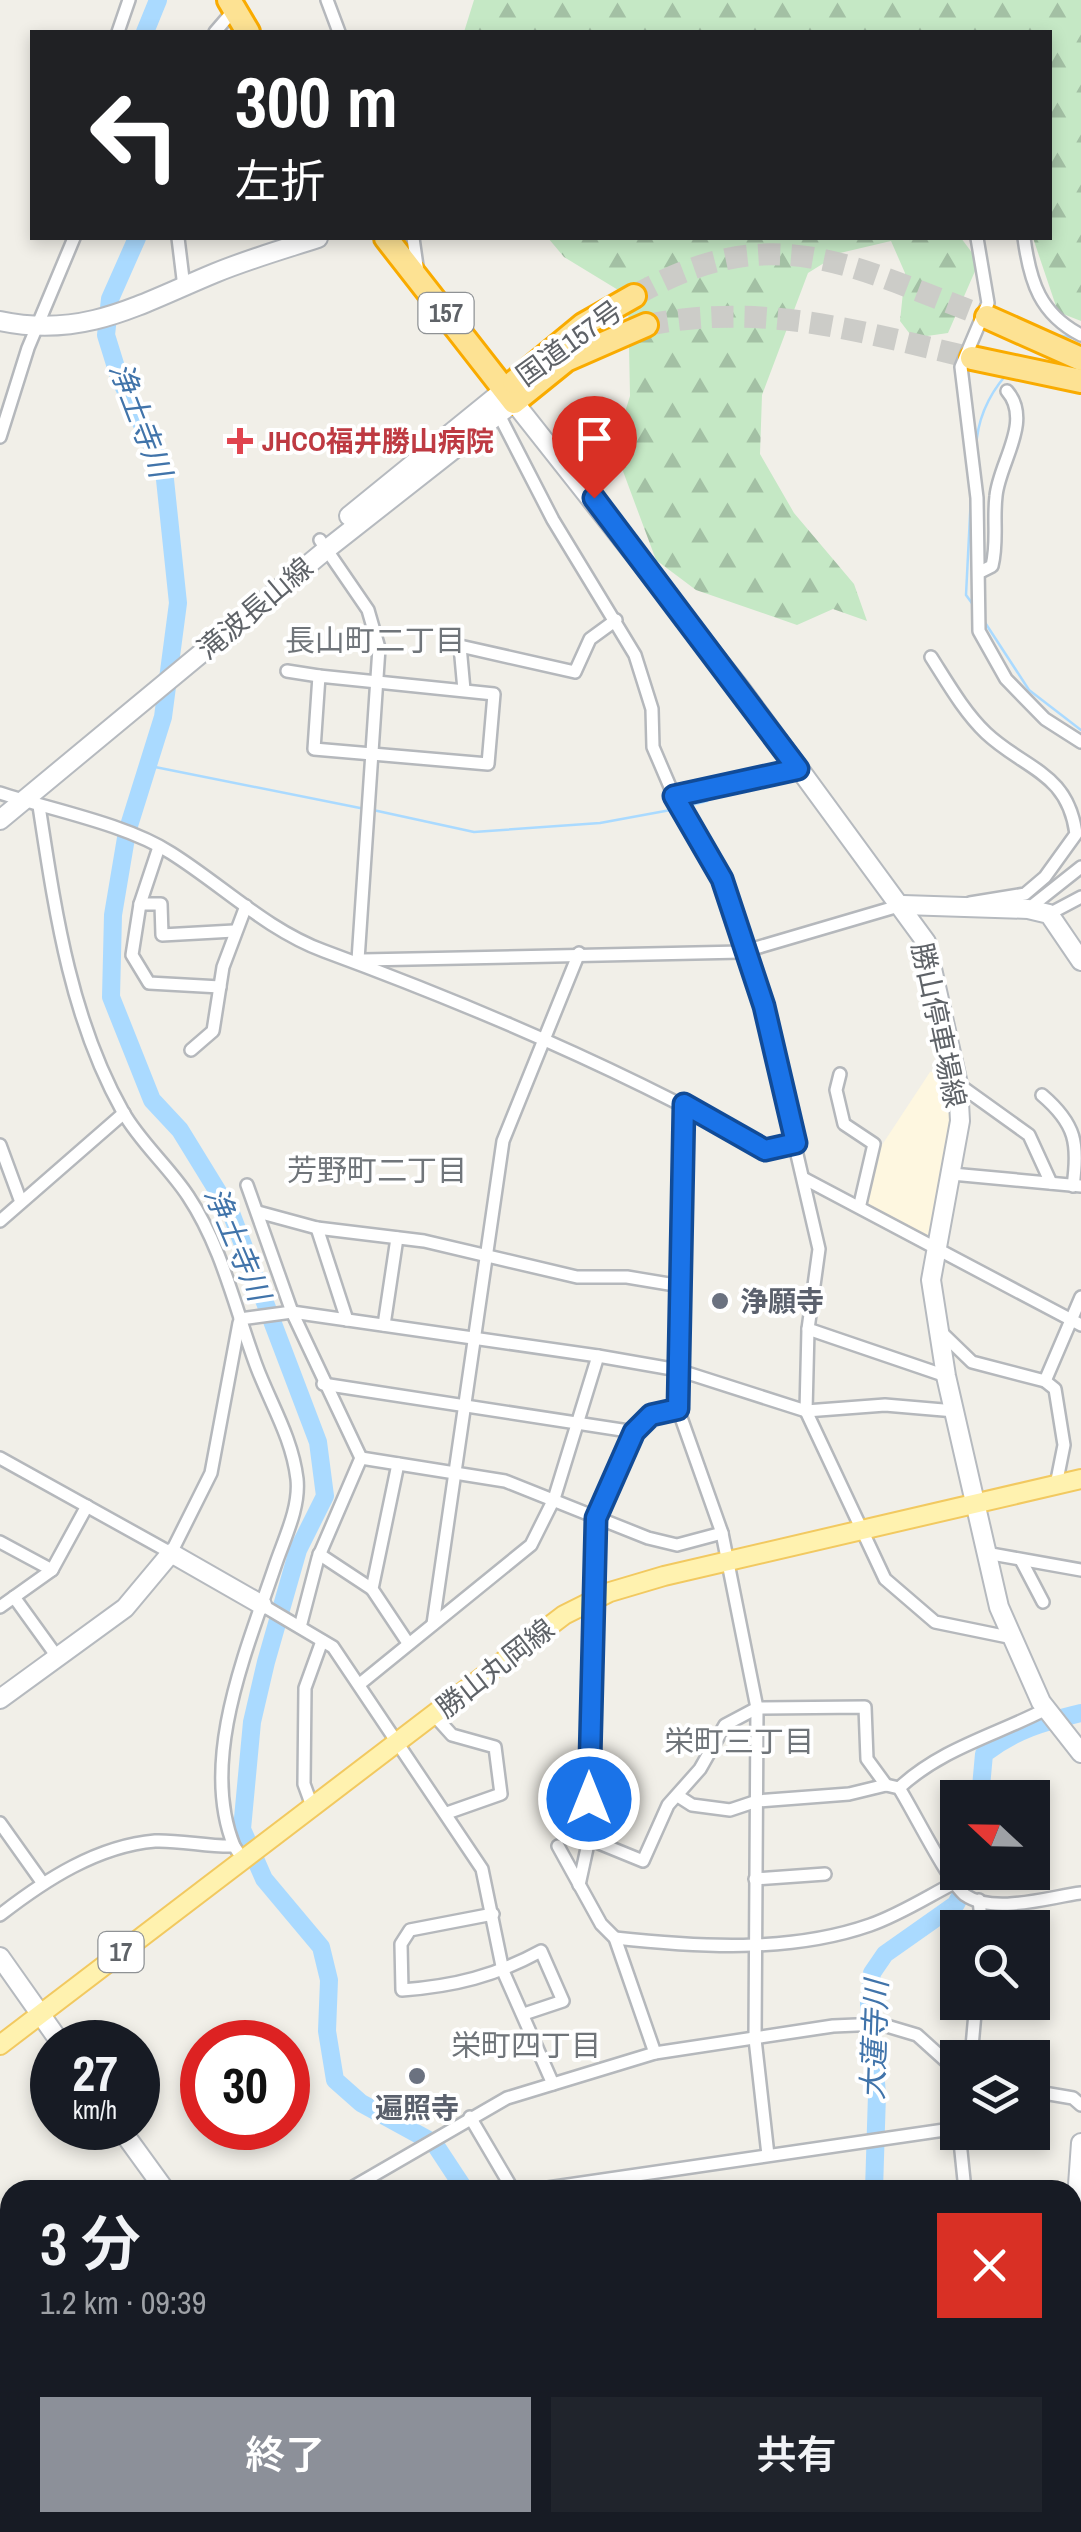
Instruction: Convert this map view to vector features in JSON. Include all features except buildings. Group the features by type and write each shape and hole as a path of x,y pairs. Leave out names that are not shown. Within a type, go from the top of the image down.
{"highway":[{"path":"231,5 247,30"},
{"name":"国道157号","path":"388,240 419,278 501,401"},
{"name":"国道157号","path":"501,401 583,325 634,296"},
{"path":"987,317 1081,359"},
{"name":"国道157号","path":"501,401 566,360 646,325"},
{"path":"972,358 1081,381"}],"main road":[{"path":"0,321 37,329 89,324 313,240"},
{"name":"滝波長山線","path":"0,820 15,800 501,401"},
{"name":"勝山停車場線","path":"501,401 728,672 903,905 926,942 958,1084 960,1120 932,1280 946,1376 986,1554 1012,1638 1046,1709 1081,1752"},
{"path":"903,905 1028,909 1049,914 1081,960"},
{"name":"勝山丸岡線","path":"0,2045 238,1853 282,1828 564,1615 591,1600 636,1584 728,1561 1081,1479"},
{"path":"0,1699 125,1608 171,1553 262,1604"},
{"path":"0,1958 44,2020"},
{"path":"1077,2180 1081,2143"},
{"path":"136,2150 158,2180"}],"street":[{"path":"119,30 129,0"},
{"path":"327,0 338,30"},
{"path":"215,30 231,5"},
{"path":"0,437 73,240"},
{"path":"178,240 184,287"},
{"path":"412,240 419,278"},
{"path":"977,240 988,303 961,367 982,571 979,630 1006,679 1045,718 1081,742"},
{"path":"1025,240 1041,304 1060,324 1081,336"},
{"path":"982,571 992,566 998,542 996,489 1016,425 1015,400 1007,391"},
{"path":"501,401 553,520 635,655 652,708 653,747 674,796 722,879 742,952 762,1000 819,1249 808,1329 806,1411 885,1578 936,1622 1012,1638"},
{"path":"323,544 368,610 379,648 358,960"},
{"path":"464,690 460,646 575,672 590,639 616,620"},
{"path":"930,656 984,732 1066,795 1076,834 1045,877 1025,894 980,899 966,906"},
{"path":"287,671 494,694 488,764 314,749 319,676"},
{"path":"674,796 798,769"},
{"path":"15,800 159,847 246,906 323,950 358,960 543,1037 582,1060 684,1104 765,1150 796,1143"},
{"path":"0,1915 42,1882 84,1860 156,1841 238,1853 223,1797 227,1726 289,1525 297,1479 285,1430 208,1229 187,1194 124,1113 80,1010 15,800"},
{"path":"159,847 140,904 132,954 148,984 220,987"},
{"path":"1028,909 1081,867"},
{"path":"1049,914 1081,897"},
{"path":"140,904 162,904 162,935 234,931"},
{"path":"358,960 579,952 742,952 903,905"},
{"path":"190,1050 213,1030 234,931 246,906"},
{"path":"433,1624 503,1141 579,952"},
{"path":"840,1074 836,1090 844,1124 874,1144 860,1204"},
{"path":"958,1084 1029,1135 1051,1184"},
{"path":"952,1174 1077,1186 1078,1148 1054,1105 1042,1094"},
{"path":"684,1104 678,1409 722,1534 757,1708 756,2040 768,2155"},
{"path":"0,1221 124,1113"},
{"path":"0,1145 21,1202"},
{"path":"806,1179 860,1204 1076,1322"},
{"path":"248,1185 289,1312 360,1458 319,1554 297,1625"},
{"path":"258,1212 317,1228 486,1254 577,1276 626,1277 681,1286"},
{"path":"317,1228 347,1320"},
{"path":"384,1325 397,1238"},
{"path":"1046,1382 1076,1322 1081,1297"},
{"path":"240,1319 289,1312 598,1356 678,1370 806,1411 885,1405 955,1411"},
{"path":"0,1458 171,1553 211,1472 240,1319"},
{"path":"808,1329 946,1376"},
{"path":"940,1330 972,1362 1046,1382 1056,1389 1064,1445 1056,1485"},
{"path":"362,1683 531,1545 554,1499 598,1356"},
{"path":"323,1384 578,1420 634,1432"},
{"path":"580,1885 589,1839 591,1600 596,1518 634,1432 651,1415 678,1409"},
{"path":"360,1458 505,1481 596,1518 677,1544 722,1534"},
{"path":"372,1589 398,1464"},
{"path":"0,1608 52,1570 86,1506"},
{"path":"0,1542 52,1570"},
{"path":"319,1554 372,1589 408,1643"},
{"path":"986,1554 1081,1570"},
{"path":"1021,1560 1043,1602"},
{"path":"14,1598 58,1658"},
{"path":"262,1604 333,1647 362,1683 482,1869 503,1972 552,2084"},
{"path":"312,1806 304,1784 305,1688 322,1640"},
{"path":"589,1839 643,1861 668,1805 700,1770 725,1725 757,1708 866,1707 867,1759 893,1786 940,1861"},
{"path":"678,1796 692,1804 730,1810 757,1801 848,1794 893,1786 966,1742 1046,1709"},
{"path":"434,1715 452,1735 495,1747 501,1794 447,1813"},
{"path":"0,1824 42,1882"},
{"path":"558,1846 601,1924 615,1938 656,2053"},
{"path":"755,1879 826,1874"},
{"path":"615,1938 754,1944 819,1938 872,1924 940,1890"},
{"path":"961,1890 968,1897 999,1904 1081,1893"},
{"path":"979,1900 980,1910"},
{"path":"493,1914 410,1930 401,1944 402,1990 456,1986 503,1972 541,1951 563,2002 524,2014"},
{"path":"366,2180 467,2119 552,2084 656,2053 834,2026 880,2024 917,2035 940,2056"},
{"path":"1050,2094 1073,2098 1081,2104"},
{"path":"467,2119 507,2180"},
{"path":"632,2180 768,2155 940,2132"},
{"path":"960,2150 964,2180"}],"shaded area":[{"path":"949,1069 954,1127 931,1241 867,1205 880,1148 930,1072"}],"green space":[{"path":"474,0 1081,0 1081,321 1058,312 1034,240 1052,240 1052,30 465,30"},
{"path":"550,240 962,240 979,262 948,333 913,338 900,321 905,273 891,241 840,253 808,273 762,395 760,454 794,513 854,584 867,621 833,609 797,625 696,590 656,560 614,447 630,396 628,296 564,257"}],"waterway":[{"name":"浄土寺川","path":"146,30 158,0"},
{"name":"浄土寺川","path":"136,240 110,299 106,335 119,377 164,470 178,603 163,717 127,832 113,915 111,997 152,1100 180,1130 231,1213 318,1442 325,1496 298,1550 266,1662 252,1722 242,1829 264,1879 321,1947 329,1980 327,2031 335,2080 361,2103 434,2143 458,2180"},
{"path":"1049,334 1075,338"},
{"path":"976,449 984,409 1006,375"},
{"path":"971,496 966,595 974,606"},
{"path":"984,621 1029,690 1081,730"},
{"path":"150,766 365,809"},
{"path":"684,807 707,801"},
{"path":"373,810 474,832 600,823 676,809"},
{"name":"大蓮寺川","path":"982,1780 984,1754 1030,1728 1081,1713"},
{"name":"大蓮寺川","path":"874,2180 877,2094 869,2003 872,1973 885,1954 956,1904 963,1890"}],"tunnel":[{"path":"634,296 684,272 729,258 771,254 852,267 987,317"},
{"path":"646,325 689,319 771,318 850,330 972,358"}],"place":[{"name":"JHCO福井勝山病院","path":"240,441"},
{"name":"浄願寺","path":"720,1301"},
{"name":"遍照寺","path":"417,2076"}],"district":[{"name":"長山町二丁目","path":"375,641"},
{"name":"芳野町二丁目","path":"377,1171"},
{"name":"栄町三丁目","path":"739,1742"},
{"name":"栄町四丁目","path":"526,2046"}],"route":[{"path":"589,1799 596,1518 634,1432 651,1415 678,1409 684,1104 765,1150 796,1143 764,1006 742,952 722,879 674,796 798,769 594,498"}]}
